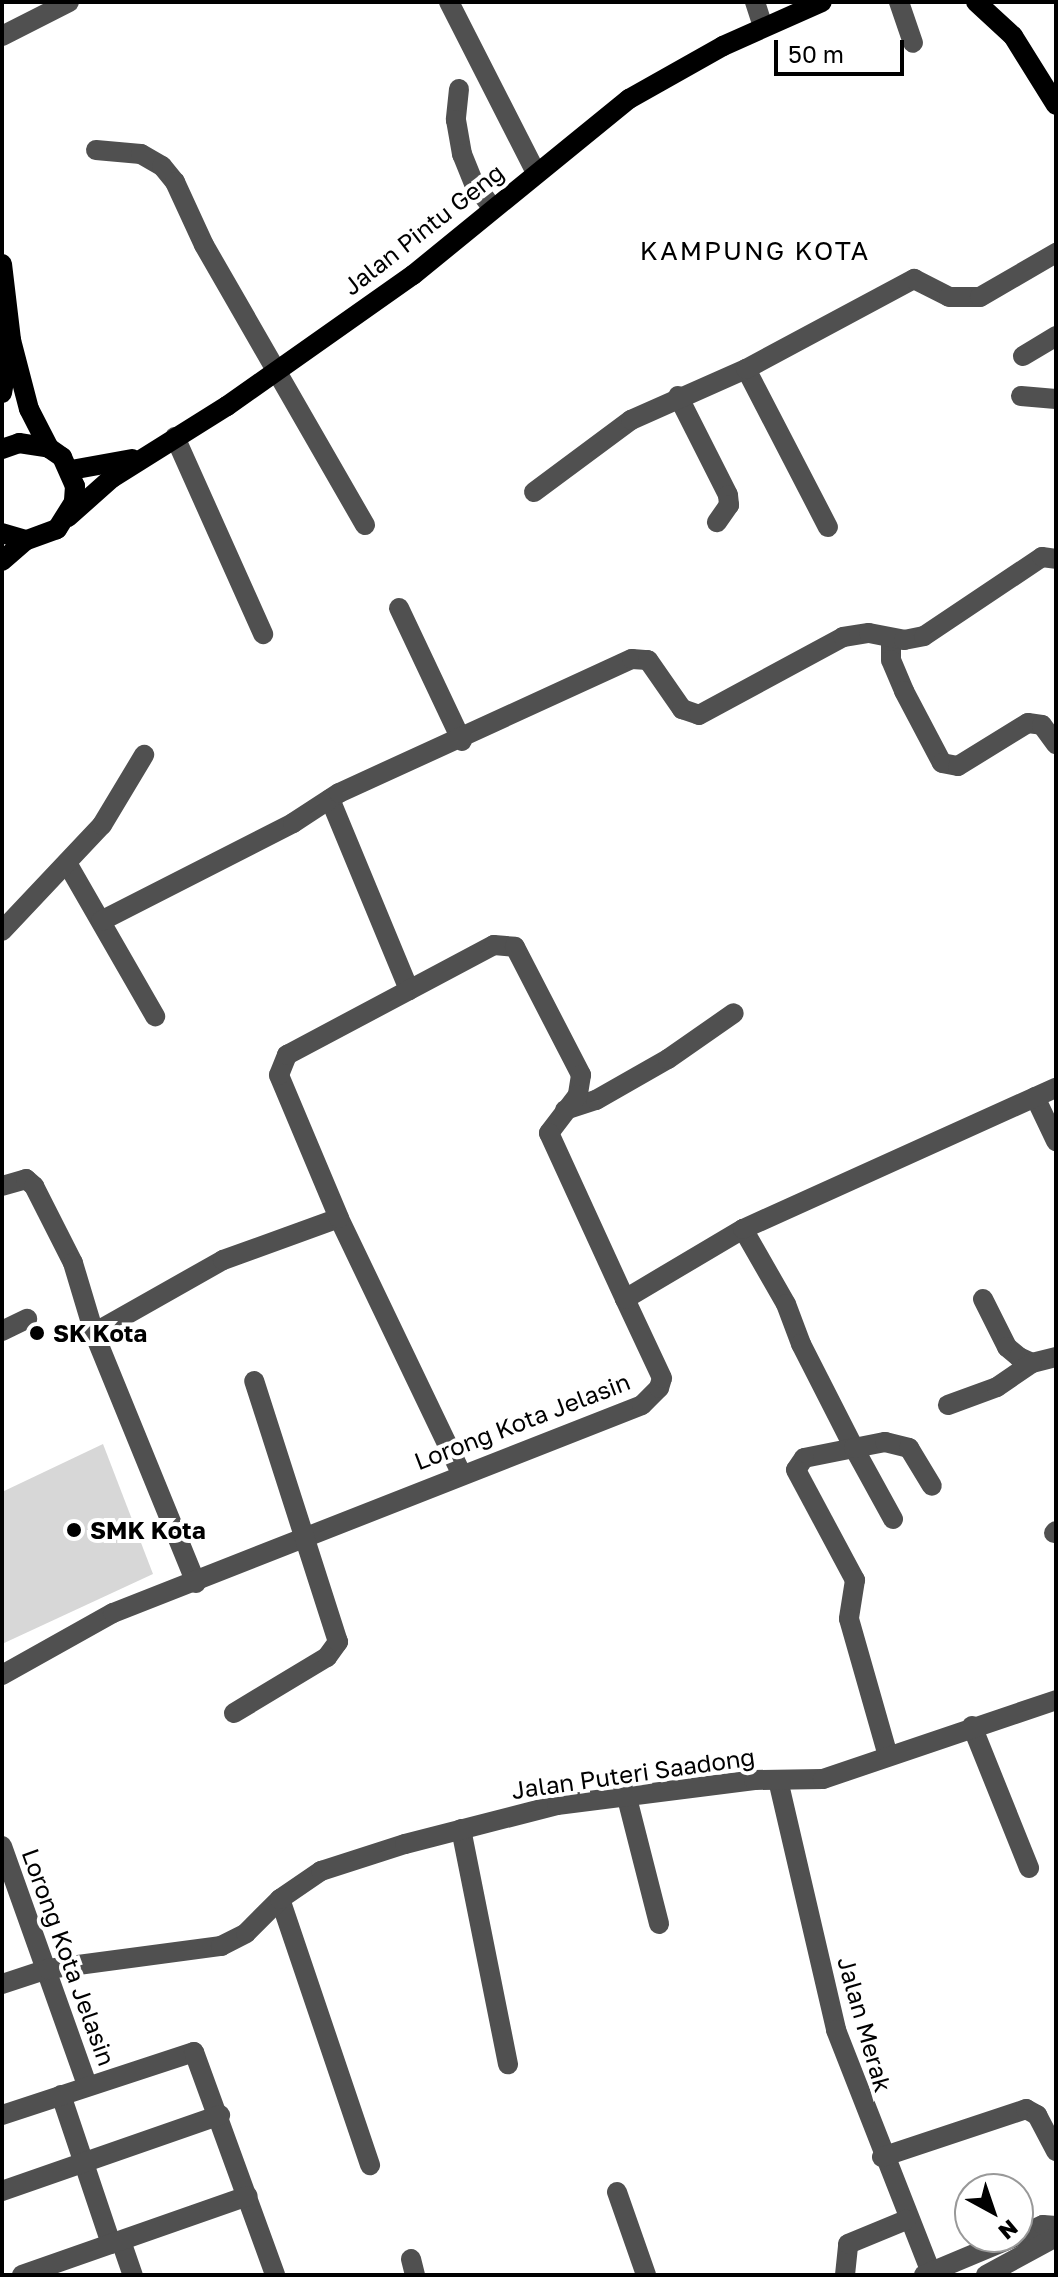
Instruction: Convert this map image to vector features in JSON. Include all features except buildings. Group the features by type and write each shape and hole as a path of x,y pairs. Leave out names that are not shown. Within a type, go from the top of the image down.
{"main road":[{"name":"Jalan Pintu Geng","path":"2,561 26,540 57,529 144,456 279,369 413,275 629,99 763,26 822,2"},
{"path":"976,2 1013,36 1056,105"},
{"path":"2,264 8,336 2,393"},
{"path":"8,336 29,409 49,448 71,470 74,502 68,517"},
{"path":"2,449 19,443 49,448"},
{"path":"71,470 144,456"},
{"path":"2,533 26,540"}],"street":[{"path":"2,36 69,2"},
{"path":"449,2 536,173"},
{"path":"755,2 763,26"},
{"path":"899,2 913,43"},
{"path":"459,89 456,120 462,154 474,183 493,209"},
{"path":"96,150 141,154 162,166 365,525"},
{"path":"534,492 631,420 678,396 746,369 914,279 949,297 980,297 1056,253"},
{"path":"1023,356 1056,336"},
{"path":"746,369 828,527"},
{"path":"678,396 728,495 729,505 717,522"},
{"path":"1021,396 1056,399"},
{"path":"175,437 263,634"},
{"path":"101,921 330,799 462,741 632,659 648,660 682,709 699,715 843,637 869,633 891,640 933,631 1042,557 1056,559"},
{"path":"399,608 462,741"},
{"path":"891,640 891,660 942,763 958,766 1028,723 1042,725 1056,744"},
{"path":"2,931 102,825 144,755"},
{"path":"330,799 409,990"},
{"path":"67,863 155,1016"},
{"path":"461,1473 339,1218 279,1075 281,1064 300,1045 494,945 515,947 581,1075 578,1095 551,1126 552,1146 625,1299 743,1229 1056,1088"},
{"path":"563,1111 596,1100 668,1059 734,1013"},
{"path":"1035,1097 1056,1141"},
{"path":"2,1186 26,1179 34,1186 73,1263 94,1333 196,1583"},
{"path":"94,1333 223,1260 339,1218"},
{"path":"743,1229 786,1304 801,1344 893,1519"},
{"name":"Lorong Kota Jelasin","path":"2,1675 113,1613 196,1583 306,1535 651,1398 659,1388 659,1365 625,1299"},
{"path":"983,1299 1007,1347 1032,1363"},
{"path":"2,1331 27,1319"},
{"path":"948,1405 997,1387 1032,1363 1056,1357"},
{"path":"234,1713 327,1657 338,1642 254,1381"},
{"path":"888,1756 849,1619 855,1580 796,1470 804,1458 885,1442 909,1448 932,1486"},
{"name":"Jalan Puteri Saadong","path":"2,1984 48,1969 201,1952 246,1933 280,1899 344,1861 461,1829 557,1805 778,1780 823,1779 1056,1700"},
{"path":"972,1726 1029,1868"},
{"name":"Jalan Merak","path":"778,1780 836,2030 929,2274"},
{"path":"627,1798 659,1924"},
{"path":"461,1829 508,2064"},
{"name":"Lorong Kota Jelasin","path":"2,1846 87,2085"},
{"path":"280,1899 370,2165"},
{"path":"2,2115 189,2051 201,2059 272,2274"},
{"path":"61,2095 84,2163 133,2275"},
{"path":"882,2157 1026,2109 1037,2115 1056,2151"},
{"path":"2,2191 220,2115"},
{"path":"617,2192 646,2275"},
{"path":"22,2275 248,2196"},
{"path":"845,2275 848,2244 906,2220"},
{"path":"986,2275 1053,2236"},
{"path":"929,2274 977,2253"}],"shaded area":[{"name":"SMK Kota","path":"103,1444 153,1574 2,1644 2,1492"}],"place":[{"name":"SK Kota","path":"37,1333"},
{"name":"SMK Kota","path":"74,1530"}],"district":[{"name":"KAMPUNG KOTA","path":"755,251"}]}
